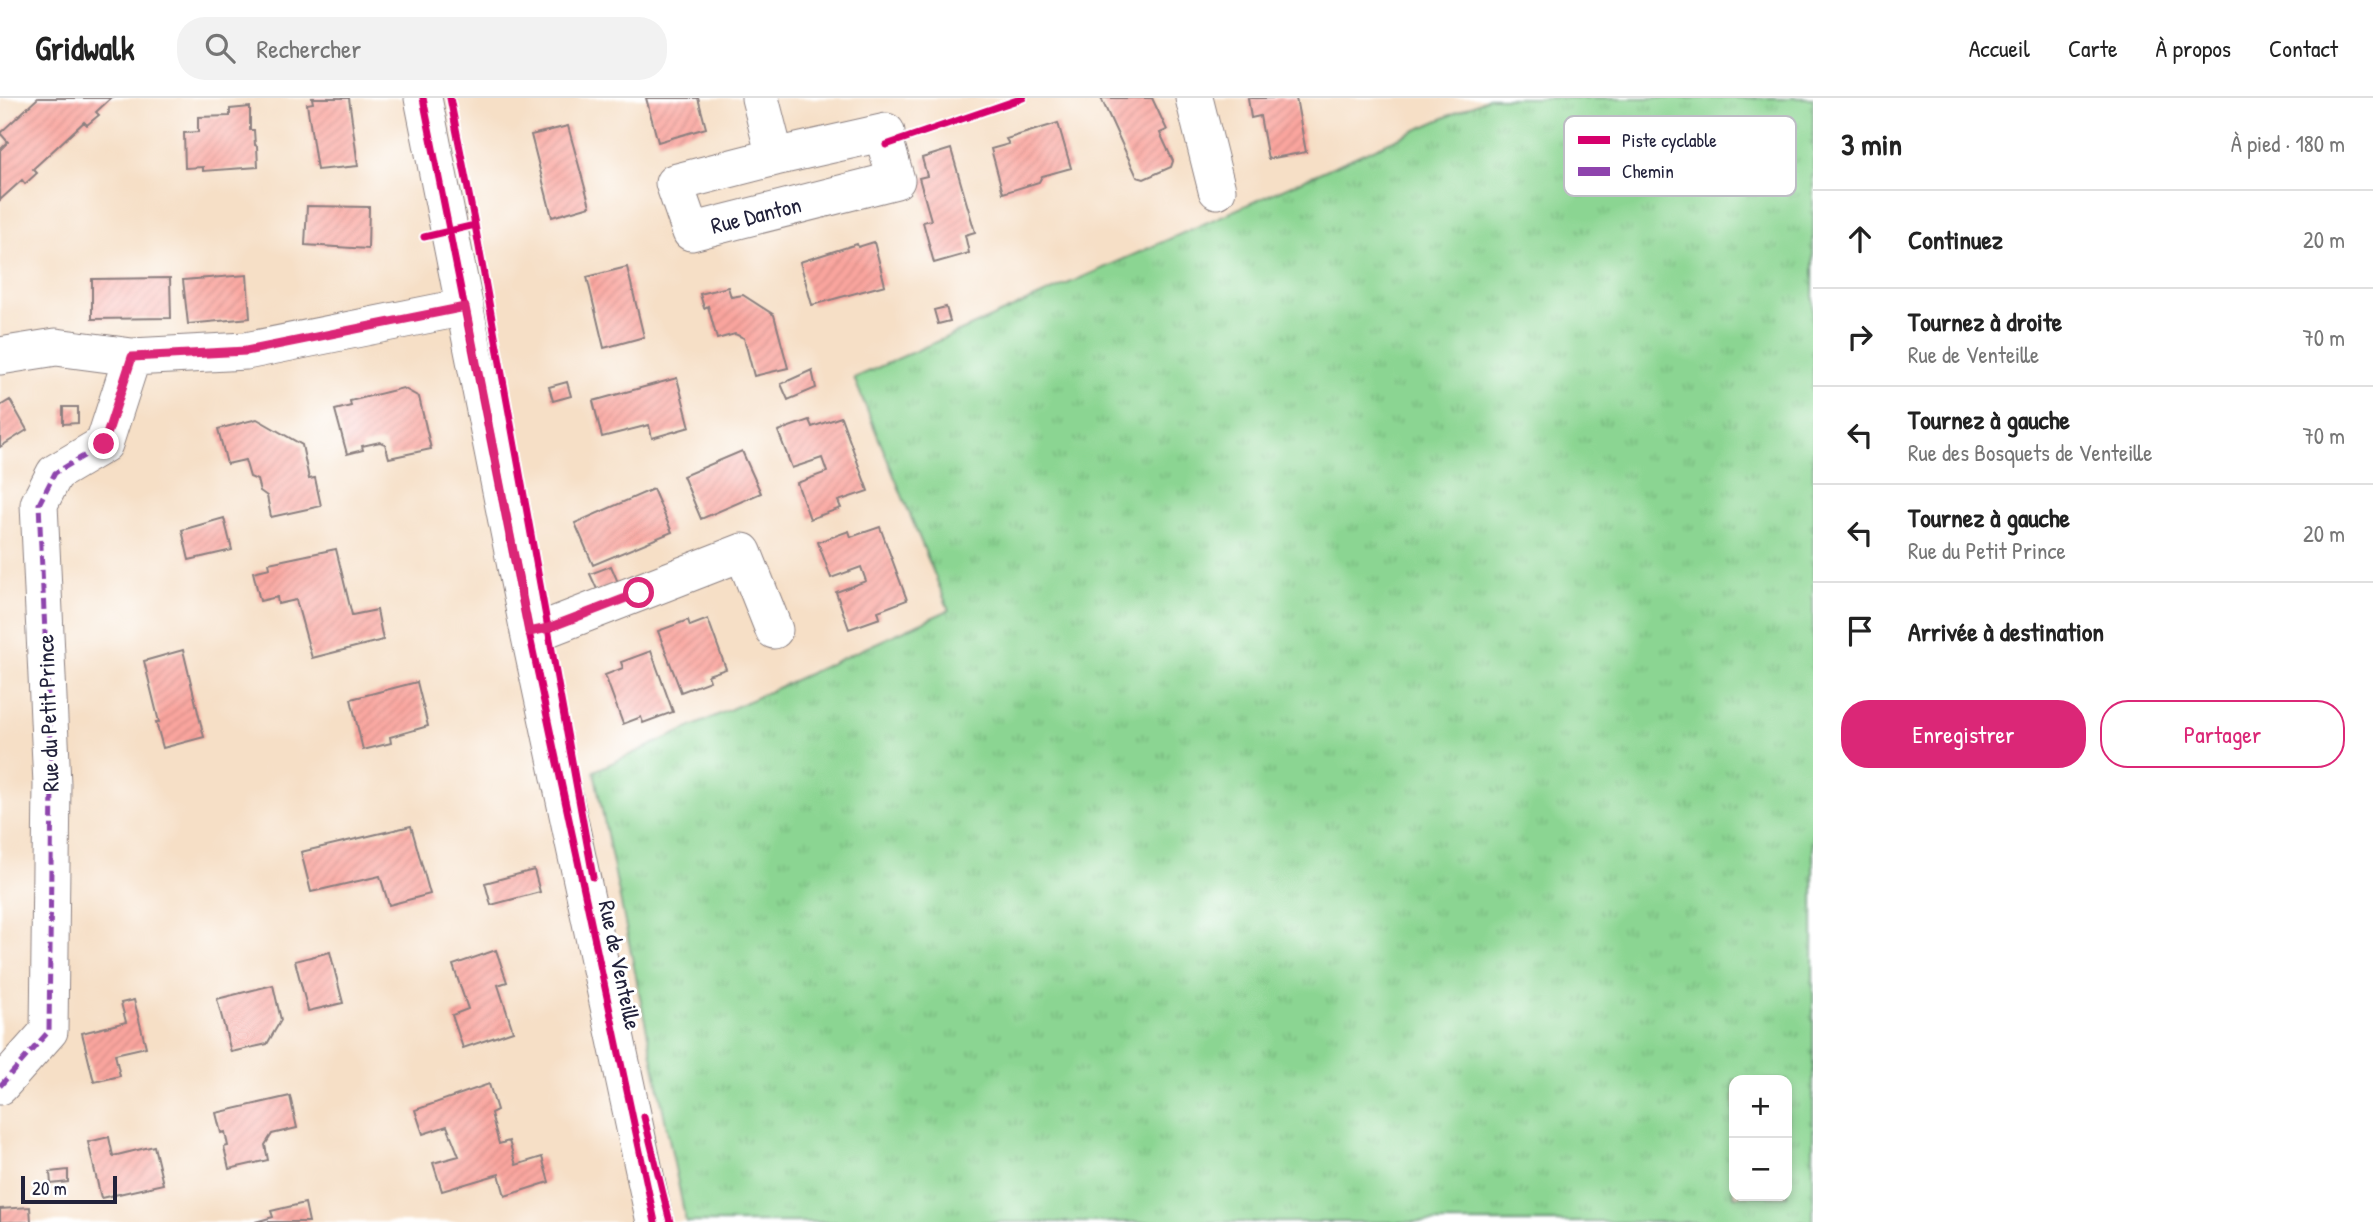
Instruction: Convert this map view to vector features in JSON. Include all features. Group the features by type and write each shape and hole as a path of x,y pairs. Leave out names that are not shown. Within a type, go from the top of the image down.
{"street":[{"name":"Rue de Venteille","path":"423,98 529,632 655,1222"},
{"path":"760,98 775,157"},
{"path":"1194,98 1217,190"},
{"name":"Rue Danton","path":"886,132 886,145 896,180 691,232 674,183 775,157 886,132"},
{"path":"0,356 56,347 132,357 246,351 465,307"},
{"name":"Rue du Petit Prince","path":"0,1086 49,1031 52,784 39,504 55,473 104,444 132,357"},
{"path":"529,632 548,628 743,552 774,630"}],"green space":[{"path":"1489,98 1813,98 1813,1222 686,1222 594,771 949,610 854,378"}],"building":[{"path":"38,98 111,98 96,112 99,115 87,125 84,122 33,169 37,173 25,184 22,180 0,200 0,150 8,142 0,133"},
{"path":"312,98 349,98 358,166 317,170 307,104 313,103"},
{"path":"646,98 698,98 706,128 658,142"},
{"path":"1101,98 1152,98 1167,130 1160,133 1173,161 1171,167 1144,179 1137,177"},
{"path":"1248,98 1296,98 1306,152 1268,159 1260,116 1251,118"},
{"path":"250,107 250,130 254,130 258,167 203,171 203,167 185,168 184,133 198,132 198,117 230,116 230,109"},
{"path":"1058,123 1071,168 1042,176 1039,182 1003,193 991,149 1009,144 1006,139"},
{"path":"568,126 590,206 552,217 531,135"},
{"path":"951,149 975,232 965,235 969,253 934,263 923,222 931,220 919,178 927,176 922,158"},
{"path":"307,206 369,207 368,249 305,245"},
{"path":"874,242 885,285 812,305 800,262 857,244 858,247"},
{"path":"627,267 644,337 604,348 587,277"},
{"path":"247,275 250,318 188,324 183,280"},
{"path":"170,278 171,318 92,319 92,279"},
{"path":"728,287 731,297 743,295 774,315 788,368 754,376 744,338 735,334 717,339 708,306 704,308 700,294"},
{"path":"946,307 950,321 938,324 934,310"},
{"path":"812,370 816,388 788,400 781,384"},
{"path":"677,378 690,427 652,438 649,425 602,437 593,401"},
{"path":"567,382 571,396 553,401 549,387"},
{"path":"403,388 419,397 431,449 389,458 385,444 380,442 362,446 363,450 347,454 335,410 351,406 350,401"},
{"path":"10,400 27,430 0,447 0,406"},
{"path":"63,407 78,407 78,423 63,424"},
{"path":"841,417 868,491 838,501 841,508 810,519 797,483 827,472 822,458 792,468 778,431 809,420 812,427"},
{"path":"257,419 302,445 309,479 315,478 321,506 271,517 267,496 260,491 257,480 250,477 245,460 227,464 218,429"},
{"path":"742,451 761,493 701,519 683,476"},
{"path":"653,489 672,532 593,565 575,523"},
{"path":"224,518 232,550 189,560 182,530"},
{"path":"880,527 907,600 878,611 880,618 849,629 836,592 866,581 861,567 831,578 818,542 849,531 851,537"},
{"path":"336,549 352,615 377,610 383,640 312,658 296,600 278,604 277,597 260,601 253,572 270,568 269,563"},
{"path":"611,566 620,587 600,596 590,574"},
{"path":"708,619 726,669 708,675 710,681 681,692 658,631 688,620 690,626"},
{"path":"183,650 204,737 163,748 144,661"},
{"path":"651,651 673,712 643,723 641,717 623,724 605,675 623,668 621,662"},
{"path":"417,682 428,726 390,737 391,743 363,750 351,699"},
{"path":"411,826 430,894 389,905 380,876 311,892 301,852"},
{"path":"534,870 540,892 491,905 485,883"},
{"path":"496,950 507,982 498,985 513,1031 463,1048 452,1015 468,1009 453,965"},
{"path":"330,952 343,1003 308,1011 295,961"},
{"path":"273,985 281,1020 267,1044 231,1052 217,999"},
{"path":"134,1000 146,1047 115,1054 120,1076 94,1082 82,1033 126,1022 121,1003"},
{"path":"489,1084 497,1110 491,1113 499,1144 509,1141 516,1165 542,1157 549,1182 505,1196 499,1174 442,1191 433,1163 459,1156 447,1126 423,1134 415,1110"},
{"path":"290,1096 297,1128 272,1134 265,1145 268,1160 229,1169 224,1147 228,1146 225,1132 221,1133 216,1113"},
{"path":"109,1137 113,1156 154,1146 163,1184 101,1198 88,1142"},
{"path":"68,1170 68,1182 51,1184 50,1172"},
{"path":"305,1203 309,1222 255,1222 273,1217 271,1211"},
{"path":"30,1207 31,1222 0,1222 0,1209"}],"marked path":[{"path":"0,1086 49,1031 52,784 39,504 55,473 104,444 132,357"}],"cycle path":[{"path":"423,98 529,632 655,1222"},
{"path":"424,237 475,225 450,98"},
{"path":"886,145 1023,98"},
{"path":"475,225 593,877"},
{"path":"644,1117 670,1222"}],"route":[{"path":"104,444 132,357 246,351 465,307 529,632 548,628 639,593"}]}
